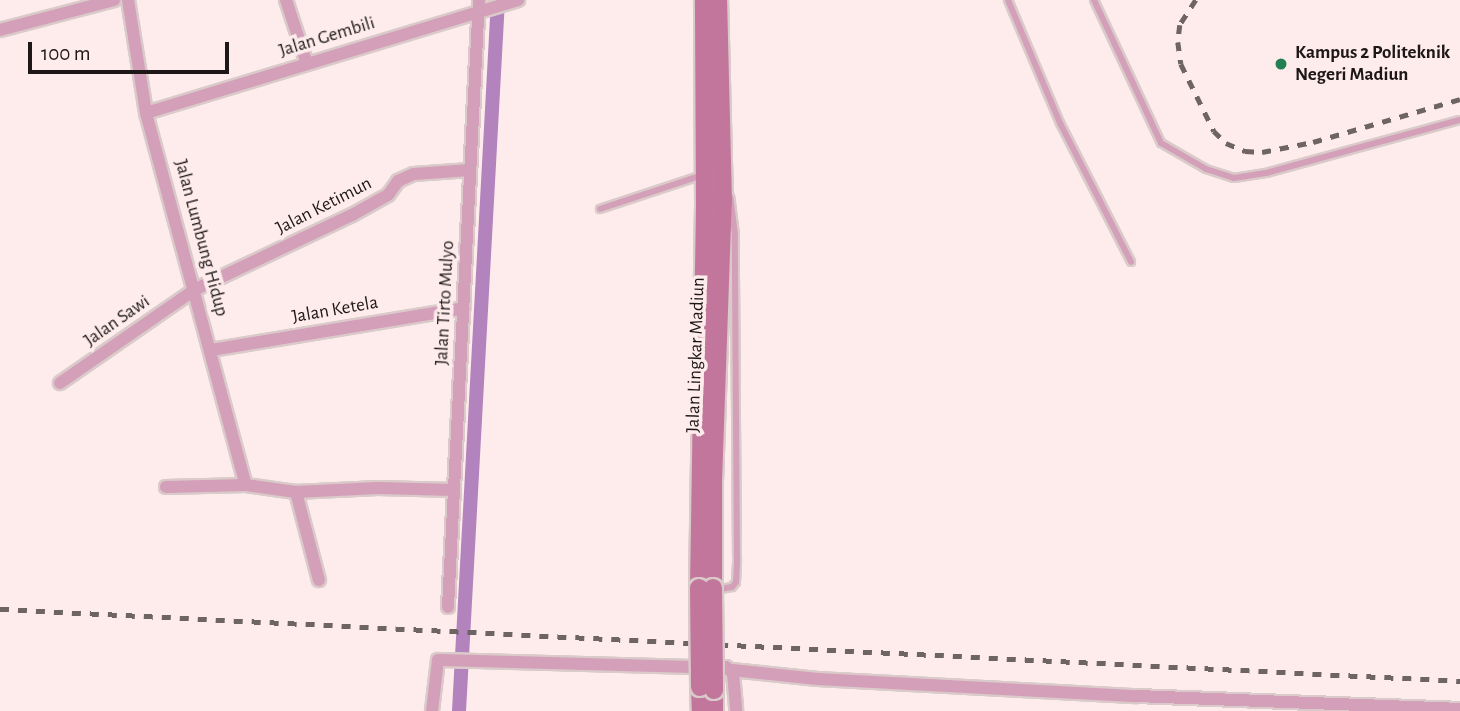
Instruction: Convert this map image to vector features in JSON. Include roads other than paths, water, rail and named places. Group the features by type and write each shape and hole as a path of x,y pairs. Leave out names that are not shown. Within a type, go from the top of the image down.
{"main road":[{"name":"Jalan Lingkar Madiun","path":"704,0 710,178 714,203 714,711"},
{"name":"Jalan Lingkar Madiun","path":"710,178 718,0"},
{"name":"Jalan Lingkar Madiun","path":"698,711 700,436 714,203"}],"street":[{"path":"0,30 114,0"},
{"name":"Jalan Lumbung Hidup","path":"128,0 146,113 196,289 246,485"},
{"path":"285,0 307,64"},
{"name":"Jalan Gembili","path":"146,113 307,64 480,6 503,6 518,0"},
{"name":"Jalan Tirto Mulyo","path":"448,607 480,6"},
{"name":"Jalan Ketimun","path":"196,289 352,215 388,195 398,181 414,174 470,170"},
{"name":"Jalan Sawi","path":"61,383 196,289"},
{"name":"Jalan Ketela","path":"211,350 464,308"},
{"path":"166,487 246,485 296,492 378,488 454,489"},
{"path":"296,492 319,580"},
{"path":"432,711 438,660 696,667 818,678 1137,696 1380,708 1460,709"},
{"path":"696,667 698,711"},
{"path":"732,670 736,711"}],"lane":[{"path":"1008,0 1060,123 1132,262"},
{"path":"1094,0 1161,143 1206,169 1234,178 1266,173 1460,120"},
{"path":"710,178 734,209 737,560 736,582 726,590 695,587 694,573 696,202 710,178"},
{"path":"600,209 710,178"}],"waterway":[{"path":"459,711 498,0"}],"railway":[{"path":"1196,0 1180,25 1178,42 1181,64 1214,131 1226,143 1245,151 1262,152 1313,142 1460,99"},
{"path":"0,609 1460,681"}],"place":[{"name":"Kampus 2 Politeknik Negeri Madiun","path":"1281,64"}]}
